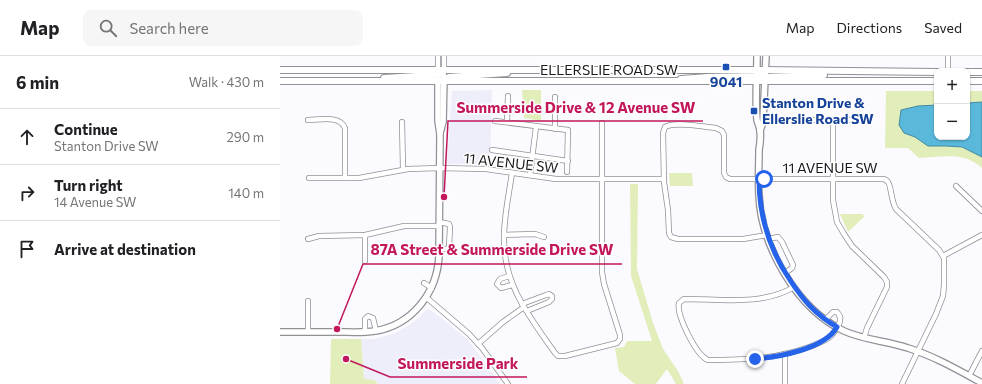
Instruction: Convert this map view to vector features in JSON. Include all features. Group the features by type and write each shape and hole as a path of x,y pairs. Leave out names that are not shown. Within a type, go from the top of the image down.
{"main road":[{"name":"ELLERSLIE ROAD SW","path":"280,70 440,72 526,70 757,76 765,80 934,81"},
{"path":"442,81 449,77 498,75 526,70"},
{"path":"757,76 760,76 766,70 934,72"},
{"path":"765,80 823,75 849,71"},
{"path":"355,81 440,72"},
{"path":"970,72 982,72"},
{"name":"ELLERSLIE ROAD SW","path":"280,82 668,82 757,76"},
{"path":"970,81 982,81"}],"street":[{"path":"280,332 376,331 388,328 401,322 411,315 427,298 438,269 439,249 440,134 438,121 442,81 438,56"},
{"path":"440,72 444,56"},
{"path":"757,56 757,120 760,131 760,208 774,254 794,287 810,307 825,320 837,327 864,338 896,344 918,351 982,383"},
{"path":"760,131 763,122 766,56"},
{"path":"948,56 948,68"},
{"path":"507,122 508,96"},
{"path":"555,97 555,129"},
{"path":"308,120 336,120 342,122 345,128 345,178"},
{"path":"798,120 856,120"},
{"path":"833,120 834,204 839,227 852,246 884,277 887,282 887,287 867,328 864,338"},
{"path":"495,121 568,130 567,172"},
{"path":"402,122 402,170"},
{"path":"512,173 504,235 505,256 512,285 524,308 558,356 564,356 574,352 613,344 619,341 619,333 604,284 602,272 602,123"},
{"name":"11 AVENUE SW","path":"308,178 363,178 402,170 439,168 486,169 556,179 664,179 663,133 665,127 669,125 685,125 716,128 722,131 724,138 724,170 726,177 730,179 887,180 892,201 896,210 943,256"},
{"path":"530,175 536,127"},
{"path":"492,150 568,161"},
{"path":"664,179 671,237 678,239 743,239 778,237 793,265 792,268 785,273"},
{"path":"956,186 982,211"},
{"path":"308,239 319,236 365,235 404,226 448,224 450,227 449,247 446,249 439,249"},
{"path":"504,235 535,234 544,237"},
{"path":"365,235 365,261"},
{"path":"902,384 936,314 943,296 943,256 982,235"},
{"path":"509,276 500,279 498,284 501,288 512,285"},
{"path":"424,283 432,288"},
{"path":"794,287 778,294 761,298 684,299 679,303 679,309 686,330 705,358 710,360 755,359 785,354 808,347 832,335 840,321 840,315 837,312 832,312 825,320"},
{"path":"478,344 509,317 524,308 546,295 549,294 552,296 552,299 549,302 524,308"},
{"path":"427,298 465,330 478,344 508,384"},
{"path":"308,301 308,332"},
{"path":"365,332 365,319 368,316 373,318 376,331"},
{"path":"970,376 982,351"},
{"path":"785,354 785,384"}],"shaded area":[{"path":"492,90 490,164 448,164 452,91"},
{"path":"428,308 468,340 500,384 378,384 374,380 364,379 361,339 374,339 393,334 408,326"}],"green space":[{"path":"522,90 541,90 541,121 524,118"},
{"path":"886,91 934,91 934,140 970,140 970,91 982,91 982,168 968,159 960,157 944,156 919,158 908,148 885,148"},
{"path":"669,173 692,173 693,186 670,186"},
{"path":"630,184 638,184 637,269 653,323 663,349 678,371 684,384 676,384 667,369 656,384 635,384 619,371 615,348 624,347 627,341 652,341 631,276"},
{"path":"840,214 863,214 864,217 848,232"},
{"path":"331,339 361,339 364,379 374,380 378,384 330,384"}],"water":[{"path":"982,102 982,157 962,147 928,146 915,137 904,133 899,125 901,110 918,106 934,105 934,140 970,140 970,103"}],"place":[{"name":"9041","path":"726,67"},
{"name":"Stanton Drive & Ellerslie Road SW","path":"754,111"},
{"name":"Summerside Drive & 12 Avenue SW","path":"444,197"},
{"name":"87A Street & Summerside Drive SW","path":"337,329"},
{"name":"Summerside Park","path":"346,359"}],"route":[{"path":"755,359 780,356 817,344 829,338 837,327 818,315 804,301 774,254 765,229 759,201 759,179 764,179"}]}
